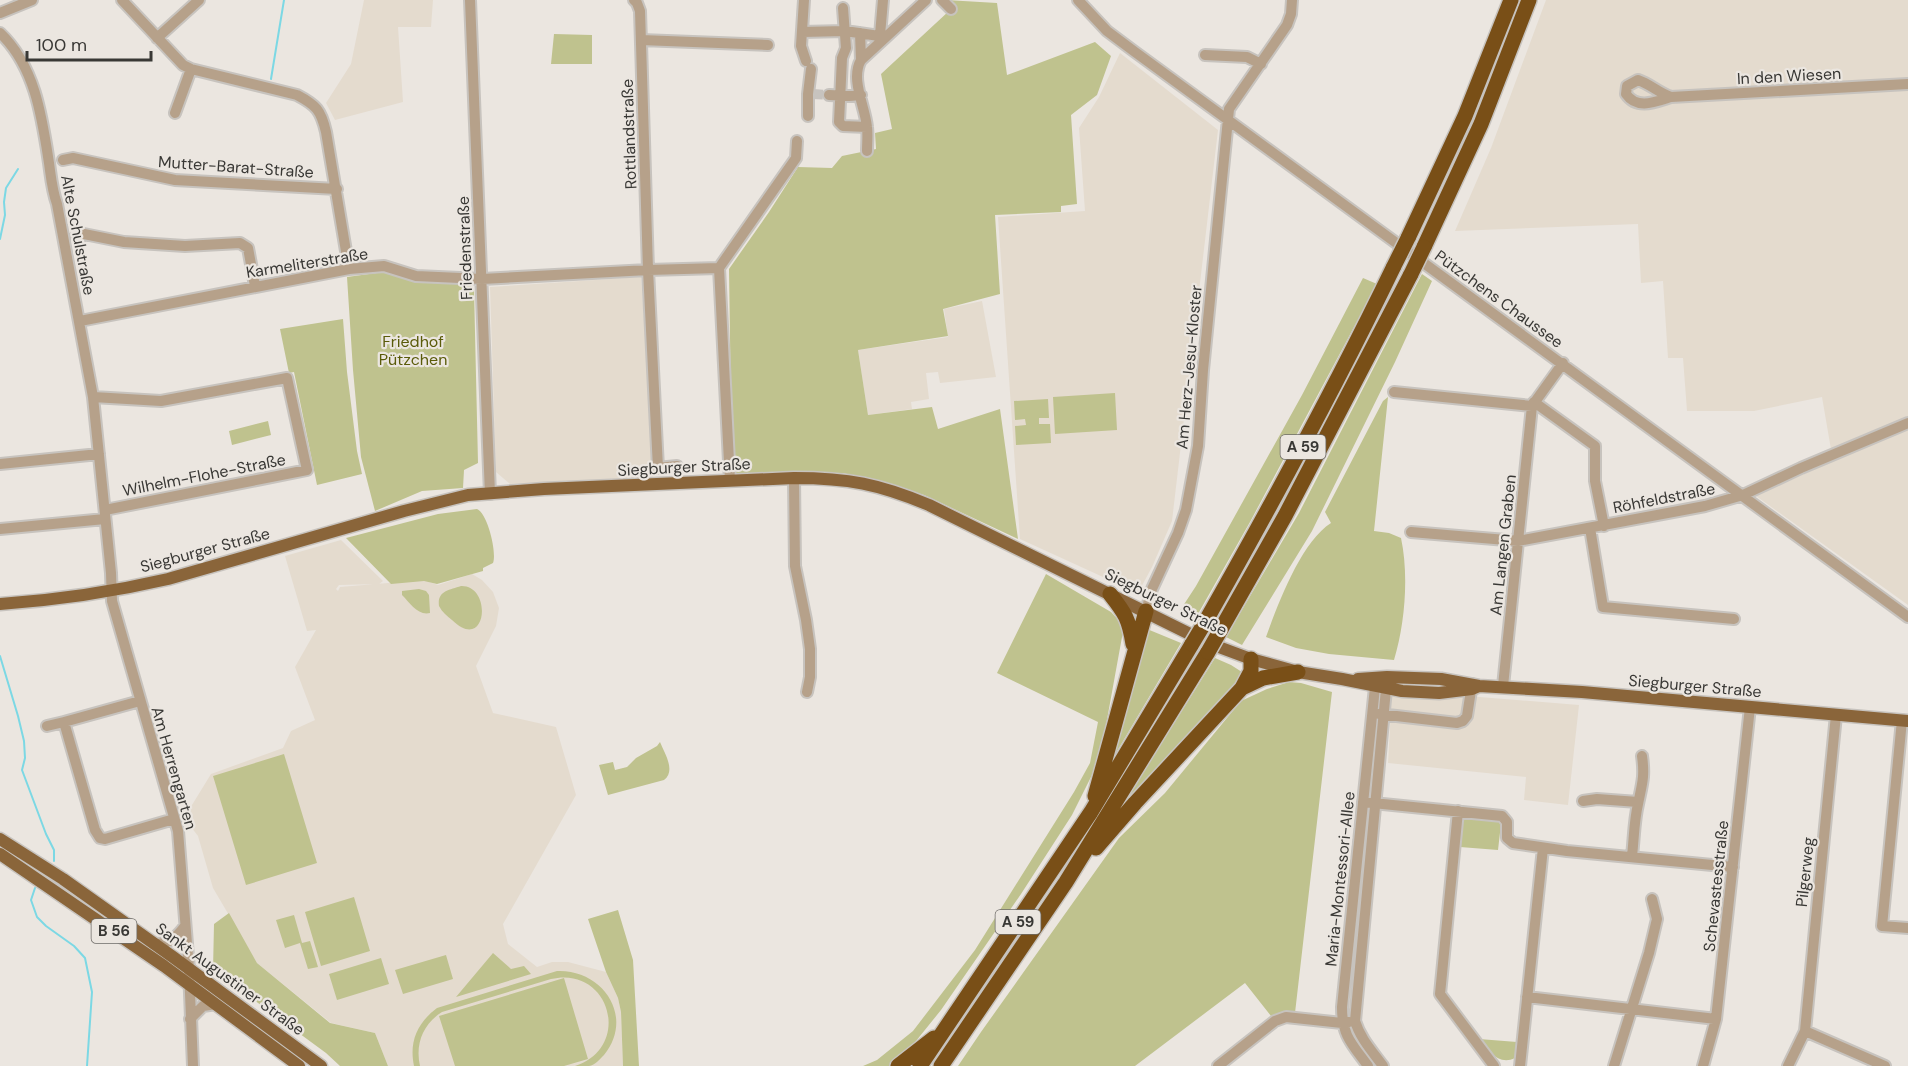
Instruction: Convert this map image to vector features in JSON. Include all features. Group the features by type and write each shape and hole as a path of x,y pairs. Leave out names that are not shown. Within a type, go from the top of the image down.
{"highway":[{"name":"A 59","path":"920,1066 1090,812 1204,624 1270,507 1321,412 1408,238 1465,116 1511,0"},
{"name":"A 59","path":"941,1066 1066,882 1220,632 1285,516 1424,247 1481,124 1529,0"},
{"path":"1110,594 1127,617 1131,627 1134,650"},
{"path":"1090,812 1146,610"},
{"path":"1066,882 1135,803 1242,688 1251,671 1251,659"},
{"path":"1242,688 1263,678 1298,672"},
{"path":"898,1066 944,1031"}],"main road":[{"name":"Siegburger Straße","path":"0,604 45,601 168,579 404,511 468,495 544,489 830,478 881,487 910,497 1146,610 1208,643 1251,659 1298,672 1383,684 1419,693 1474,686 1503,686 1905,721"},
{"name":"Sankt Augustiner Straße","path":"0,839 63,879 321,1066"},
{"name":"Sankt Augustiner Straße","path":"0,854 189,983 299,1066"}],"street":[{"path":"0,13 32,0"},
{"path":"122,0 157,38 191,69 297,95 317,108 323,116 349,269"},
{"path":"157,38 199,0"},
{"name":"Friedenstraße","path":"470,0 490,494"},
{"name":"Rottlandstraße","path":"634,0 640,11 648,270"},
{"path":"804,0 801,46 808,65 806,111"},
{"path":"883,0 883,36"},
{"path":"867,151 867,127 857,66 883,36 926,0"},
{"path":"942,0 951,9"},
{"name":"Pützchens Chaussee","path":"1078,0 1107,31 1908,617"},
{"path":"1227,118 1229,109 1287,25 1292,0"},
{"path":"843,8 846,48 842,58 840,124 867,127"},
{"path":"801,32 845,31 883,36"},
{"name":"Alte Schulstraße","path":"0,33 17,52 31,79 52,191 57,204 93,397 112,590"},
{"path":"861,33 861,60"},
{"path":"641,40 768,45"},
{"path":"1205,55 1247,57 1260,64"},
{"path":"175,113 191,69"},
{"name":"In den Wiesen","path":"1671,97 1908,84"},
{"path":"829,95 861,95"},
{"name":"Am Herz-Jesu-Kloster","path":"1146,610 1152,589 1178,533 1193,477 1198,446 1227,118"},
{"path":"730,482 719,268 796,158 797,141"},
{"name":"Mutter-Barat-Straße","path":"63,160 72,158 175,180 337,189"},
{"path":"76,236 84,234 124,242 184,246 240,243 248,248 255,286"},
{"name":"Karmeliterstraße","path":"80,321 255,286 349,269 384,266 417,276 482,279 719,268"},
{"path":"648,270 658,468 677,466"},
{"path":"1533,404 1563,363"},
{"name":"Wilhelm-Flohe-Straße","path":"93,397 162,401 287,378 307,470 105,515"},
{"path":"1394,392 1533,404 1595,446 1595,481 1604,526"},
{"name":"Am Langen Graben","path":"1503,686 1533,404"},
{"name":"Röhfeldstraße","path":"1411,532 1518,541 1705,506 1743,495 1908,423"},
{"path":"0,464 99,454"},
{"path":"794,478 795,567 807,620 810,649 810,677 807,692"},
{"path":"0,529 105,515"},
{"path":"1590,528 1604,607 1734,619"},
{"name":"Am Herrengarten","path":"112,590 112,601 174,819 181,853 193,1066"},
{"name":"Maria-Montessori-Allee","path":"1342,1023 1363,802 1383,684"},
{"path":"1378,714 1457,723 1463,721 1467,716 1474,686"},
{"path":"47,726 140,700"},
{"name":"Schevastesstraße","path":"1703,1066 1716,1019 1750,707"},
{"name":"Maria-Montessori-Allee","path":"1355,1021 1375,803 1378,714"},
{"name":"Pilgerweg","path":"1805,1031 1836,715"},
{"path":"1905,721 1882,926 1908,928"},
{"path":"64,722 99,837 110,838 174,819"},
{"path":"1632,856 1638,802 1642,792 1644,768 1642,756"},
{"path":"1583,801 1597,798 1638,802"},
{"path":"1363,802 1502,816 1507,822 1507,838 1514,843 1733,867"},
{"path":"1458,811 1440,994 1494,1066"},
{"path":"1520,1066 1544,848"},
{"path":"1614,1066 1657,919 1652,899"},
{"name":"B 56","path":"153,944 172,940 185,926"},
{"path":"1527,997 1716,1019"},
{"path":"190,1019 203,1006 216,1004"},
{"path":"1218,1066 1275,1021 1286,1017 1342,1023 1355,1021 1358,1032 1383,1066"},
{"path":"1342,1023 1348,1039 1368,1066"},
{"path":"1788,1066 1805,1031 1881,1065"}],"shaded area":[{"path":"364,0 433,0 431,27 398,27 403,102 335,120 326,103 351,64"},
{"path":"1546,0 1908,0 1908,605 1756,496 1833,461 1822,397 1754,411 1687,411 1683,358 1668,358 1663,281 1641,283 1638,224 1455,231 1491,148"},
{"path":"1120,53 1218,130 1172,521 1138,593 1020,539 998,217 1085,211 1079,128 1099,97"},
{"path":"641,277 655,478 510,484 496,472 490,287"},
{"path":"982,301 996,377 940,383 938,372 926,373 929,399 911,402 912,409 868,415 858,350 948,337 944,309"},
{"path":"341,540 383,581 379,584 424,580 438,585 472,574 482,580 493,592 499,608 496,626 476,666 493,713 556,727 576,795 503,924 508,944 537,967 552,962 568,962 606,972 618,998 621,1012 623,1066 388,1066 375,1033 331,1023 257,963 213,888 198,836 184,818 211,774 283,748 291,731 315,720 295,667 316,630 307,631 285,556","holes":["375,584 340,587 338,591 336,589 339,585"]},
{"path":"1392,690 1579,705 1568,805 1524,800 1526,777 1388,763"}],"green space":[{"path":"946,0 997,3 1007,75 1095,42 1111,56 1097,95 1071,115 1077,204 1061,206 1061,212 995,215 1000,294 943,309 948,336 858,350 868,415 932,407 938,429 1000,409 1018,539 924,495 843,473 732,475 729,269 798,167 832,168 842,156 876,149 875,133 892,129 881,74 949,11"},
{"path":"554,34 592,35 592,64 551,64"},
{"name":"Friedhof Pützchen","path":"384,272 419,282 466,282 474,289 478,463 464,470 463,488 422,491 375,511 361,457 347,277"},
{"path":"1422,274 1432,281 1312,531 1242,645 1226,637 1299,513"},
{"path":"1363,278 1377,284 1250,522 1194,621 1179,612 1196,586 1302,395"},
{"path":"343,319 347,372 362,474 317,485 294,372 289,373 280,329"},
{"path":"1115,393 1117,430 1055,434 1053,397"},
{"path":"1388,397 1374,531 1389,533 1401,538 1405,568 1405,599 1394,660 1329,654 1296,648 1266,637 1284,591 1300,559 1320,532 1331,523 1325,512 1383,401"},
{"path":"1048,399 1049,418 1039,418 1039,424 1050,424 1051,443 1016,445 1015,426 1026,425 1025,419 1015,420 1014,401"},
{"path":"268,421 271,435 232,445 229,431"},
{"path":"477,509 485,518 491,534 494,551 493,563 483,568 483,571 437,584 424,581 391,584 346,538 438,514"},
{"path":"1046,574 1111,612 1124,626 1106,725 1092,775 1072,815 941,1010 916,1041 889,1066 863,1066 877,1060 913,1031 975,950 1090,763 1098,722 997,673"},
{"path":"461,586 471,589 478,596 481,605 482,615 479,624 473,629 464,628 446,615 439,606 442,594"},
{"path":"419,589 426,591 429,595 430,613 418,611 402,595 402,591"},
{"path":"1147,629 1181,643 1103,775"},
{"path":"1215,658 1245,674 1119,811"},
{"path":"1289,682 1332,692 1295,1013 1271,1016 1245,983 1135,1066 958,1066 1119,838 1165,793 1241,701"},
{"path":"660,742 669,767 664,780 608,795 599,765 613,762 615,770 627,767"},
{"path":"284,754 317,863 246,885 213,776"},
{"path":"1466,817 1497,820 1501,824 1498,850 1460,847 1462,820"},
{"path":"354,897 370,951 321,966 305,912"},
{"path":"618,910 633,960 639,1066 623,1066 621,1012 618,998 606,972 588,919"},
{"path":"229,913 257,963 330,1023 375,1033 388,1066 340,1066 326,1053 213,970 214,924"},
{"path":"294,915 302,943 310,941 318,967 308,969 300,943 285,948 276,920"},
{"path":"493,953 511,969 524,966 531,974 456,997"},
{"path":"446,955 453,979 403,994 395,970"},
{"path":"381,958 389,984 337,1000 329,974"},
{"path":"557,971 573,972 588,978 609,998 615,1011 616,1026 613,1040 604,1055 595,1063 589,1066 575,1066 593,1056 604,1042 608,1026 607,1010 600,995 588,984 571,978 551,979 442,1012 425,1029 420,1042 420,1066 414,1066 413,1049 416,1034 424,1020 437,1008"},
{"path":"564,978 588,1059 564,1066 455,1066 439,1016"},
{"path":"1479,1039 1517,1042 1515,1058 1499,1059"}],"waterway":[{"path":"271,79 284,0"},
{"path":"0,239 5,215 6,188 18,169"},
{"path":"0,656 24,741 25,758 22,770 54,850 54,861"},
{"path":"35,888 31,900 37,917 74,946 85,958 92,992 87,1066"}],"tunnel":[{"path":"813,94 829,95"}]}
